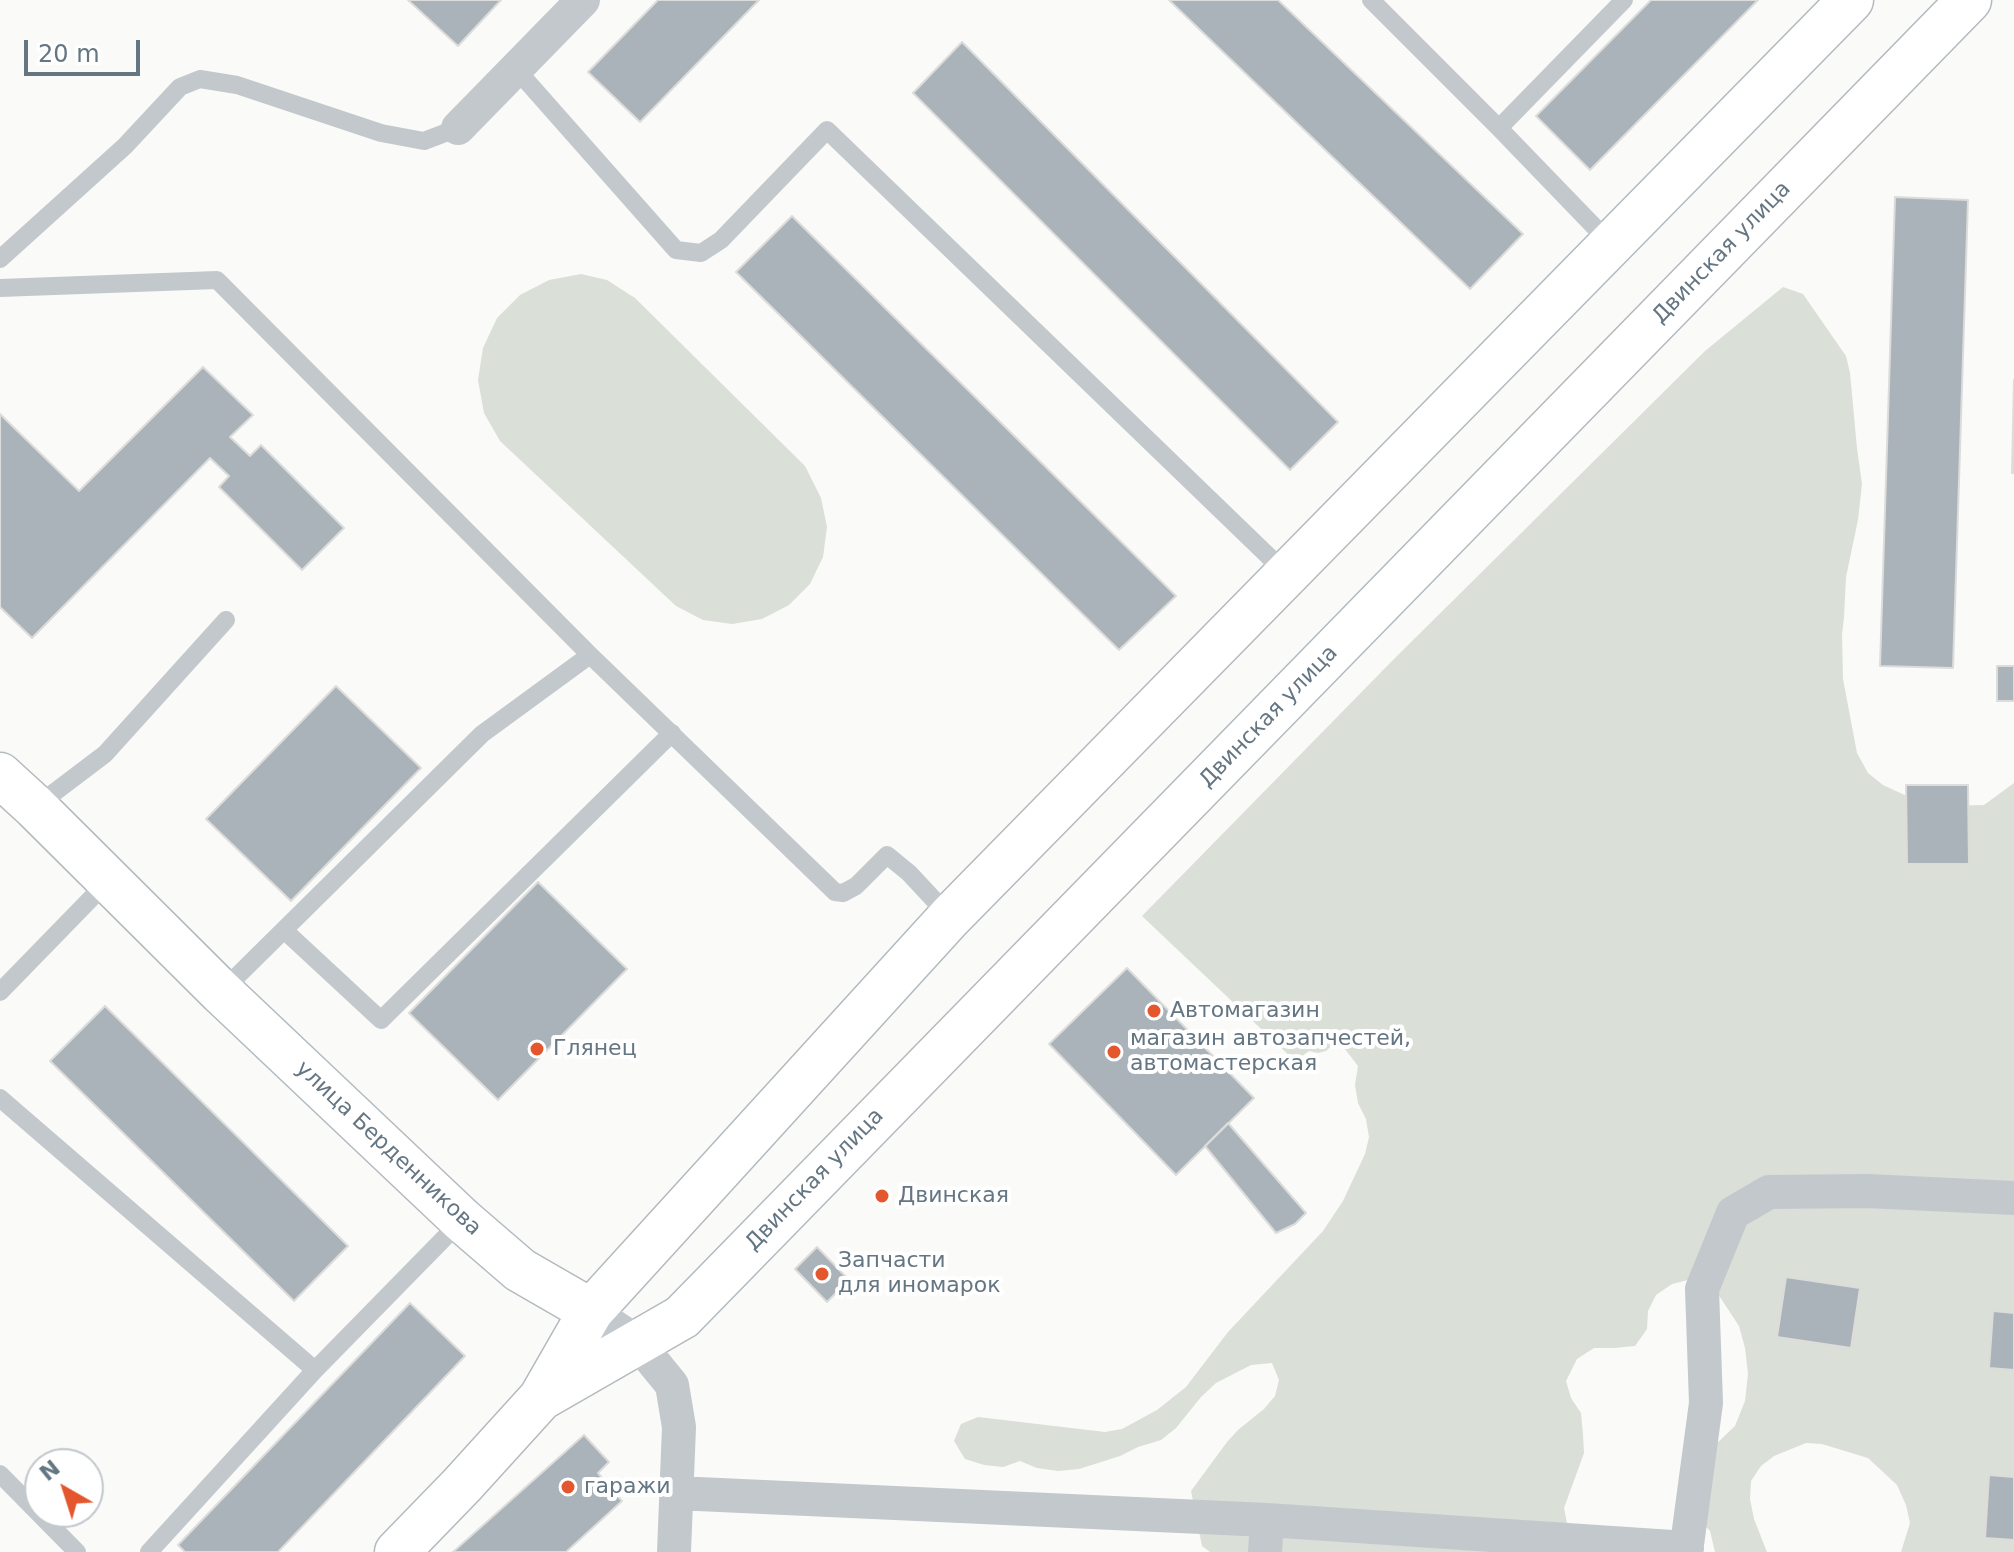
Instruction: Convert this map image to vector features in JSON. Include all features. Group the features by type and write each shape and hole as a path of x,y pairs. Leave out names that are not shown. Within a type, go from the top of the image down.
{"street":[{"path":"458,128 583,0"},
{"name":"Двинская улица","path":"397,1552 541,1398 591,1311 950,917 1851,0"},
{"name":"Двинская улица","path":"541,1398 682,1317 1969,0"},
{"name":"улица Берденникова","path":"0,775 221,992 462,1220 520,1270 637,1342 672,1385 679,1427 674,1552"},
{"path":"676,1493 1266,1536 1686,1550 1706,1403 1702,1289 1733,1213 1769,1192 1867,1191 2014,1198"}],"lane":[{"path":"1371,0 1611,244"},
{"path":"1499,128 1624,0"},
{"path":"516,69 676,250 701,253 721,240 827,130 1287,574"},
{"path":"0,259 125,146 180,87 200,79 237,85 381,133 424,141 458,128"},
{"path":"0,288 217,280 590,655 835,892 843,893 856,886 887,855 909,873 950,917"},
{"path":"35,807 105,754 226,620"},
{"path":"221,992 482,734 590,655"},
{"path":"285,931 381,1020 672,733"},
{"path":"0,992 109,880"},
{"path":"0,1098 315,1370"},
{"path":"149,1552 315,1370 462,1220"},
{"path":"0,1474 77,1552"}],"shaded area":[{"path":"581,274 607,280 635,298 805,466 821,498 827,527 823,557 810,584 789,605 762,619 732,624 703,620 676,606 500,441 484,413 478,380 483,348 497,318 520,295 549,280"},
{"path":"1783,287 1803,294 1846,356 1850,373 1862,484 1846,577 1842,635 1843,679 1857,753 1868,773 1883,785 1922,803 1984,805 2014,783 2014,1552 1901,1552 1910,1523 1897,1485 1868,1458 1822,1444 1806,1443 1774,1456 1761,1466 1751,1481 1750,1499 1754,1519 1767,1552 1715,1552 1710,1531 1698,1518 1689,1470 1735,1426 1745,1401 1748,1374 1739,1326 1712,1285 1692,1279 1672,1284 1656,1295 1648,1311 1647,1329 1635,1346 1594,1348 1577,1359 1566,1381 1571,1398 1581,1413 1583,1435 1584,1453 1564,1508 1578,1552 1210,1552 1202,1546 1191,1491 1227,1442 1275,1396 1279,1380 1272,1363 1251,1365 1216,1383 1176,1428 1161,1440 1079,1469 1058,1471 1037,1468 1020,1461 1003,1467 965,1459 954,1441 961,1424 978,1417 1105,1432 1122,1429 1157,1410 1186,1387 1228,1332 1323,1231 1343,1201 1365,1154 1369,1137 1355,1085 1358,1066 1338,1040 1326,1051 1309,1051 1295,1061 1142,916 1394,659 1705,351"}],"building":[{"path":"408,0 501,0 458,46"},
{"path":"658,0 759,0 640,122 588,72"},
{"path":"1169,0 1278,0 1523,234 1470,289"},
{"path":"1651,0 1758,0 1590,170 1536,116"},
{"path":"962,42 1338,422 1290,470 913,93"},
{"path":"1895,197 1968,200 1953,668 1880,666"},
{"path":"792,216 1176,596 1119,650 736,272"},
{"path":"203,367 253,415 230,437 250,456 261,445 344,528 302,570 219,487 229,476 210,458 32,638 0,607 0,414 79,491"},
{"path":"2014,380 2014,473 2012,473"},
{"path":"1997,666 2014,666 2014,701 1997,701"},
{"path":"336,686 421,768 291,901 206,819"},
{"path":"1906,785 1968,785 1969,864 1907,864"},
{"path":"538,882 627,969 498,1100 409,1013"},
{"path":"1127,968 1254,1098 1176,1175 1049,1044"},
{"path":"105,1006 348,1246 294,1301 50,1061"},
{"path":"1228,1123 1306,1213 1295,1224 1276,1233 1205,1146"},
{"name":"Запчасти для иномарок","path":"817,1247 849,1280 827,1302 795,1269"},
{"path":"1786,1277 1860,1288 1851,1348 1777,1337"},
{"path":"410,1303 465,1356 278,1552 185,1552 178,1545"},
{"path":"1993,1311 2014,1313 2014,1370 1989,1368"},
{"name":"гаражи","path":"584,1435 609,1462 598,1473 622,1501 566,1552 453,1552"},
{"path":"1989,1475 2014,1477 2014,1540 1985,1538"}],"place":[{"name":"Автомагазин","path":"1154,1011"},
{"name":"Глянец","path":"537,1049"},
{"name":"магазин автозапчестей, автомастерская","path":"1114,1052"},
{"name":"Двинская","path":"882,1196"},
{"name":"Запчасти для иномарок","path":"822,1274"},
{"name":"гаражи","path":"568,1487"}]}
